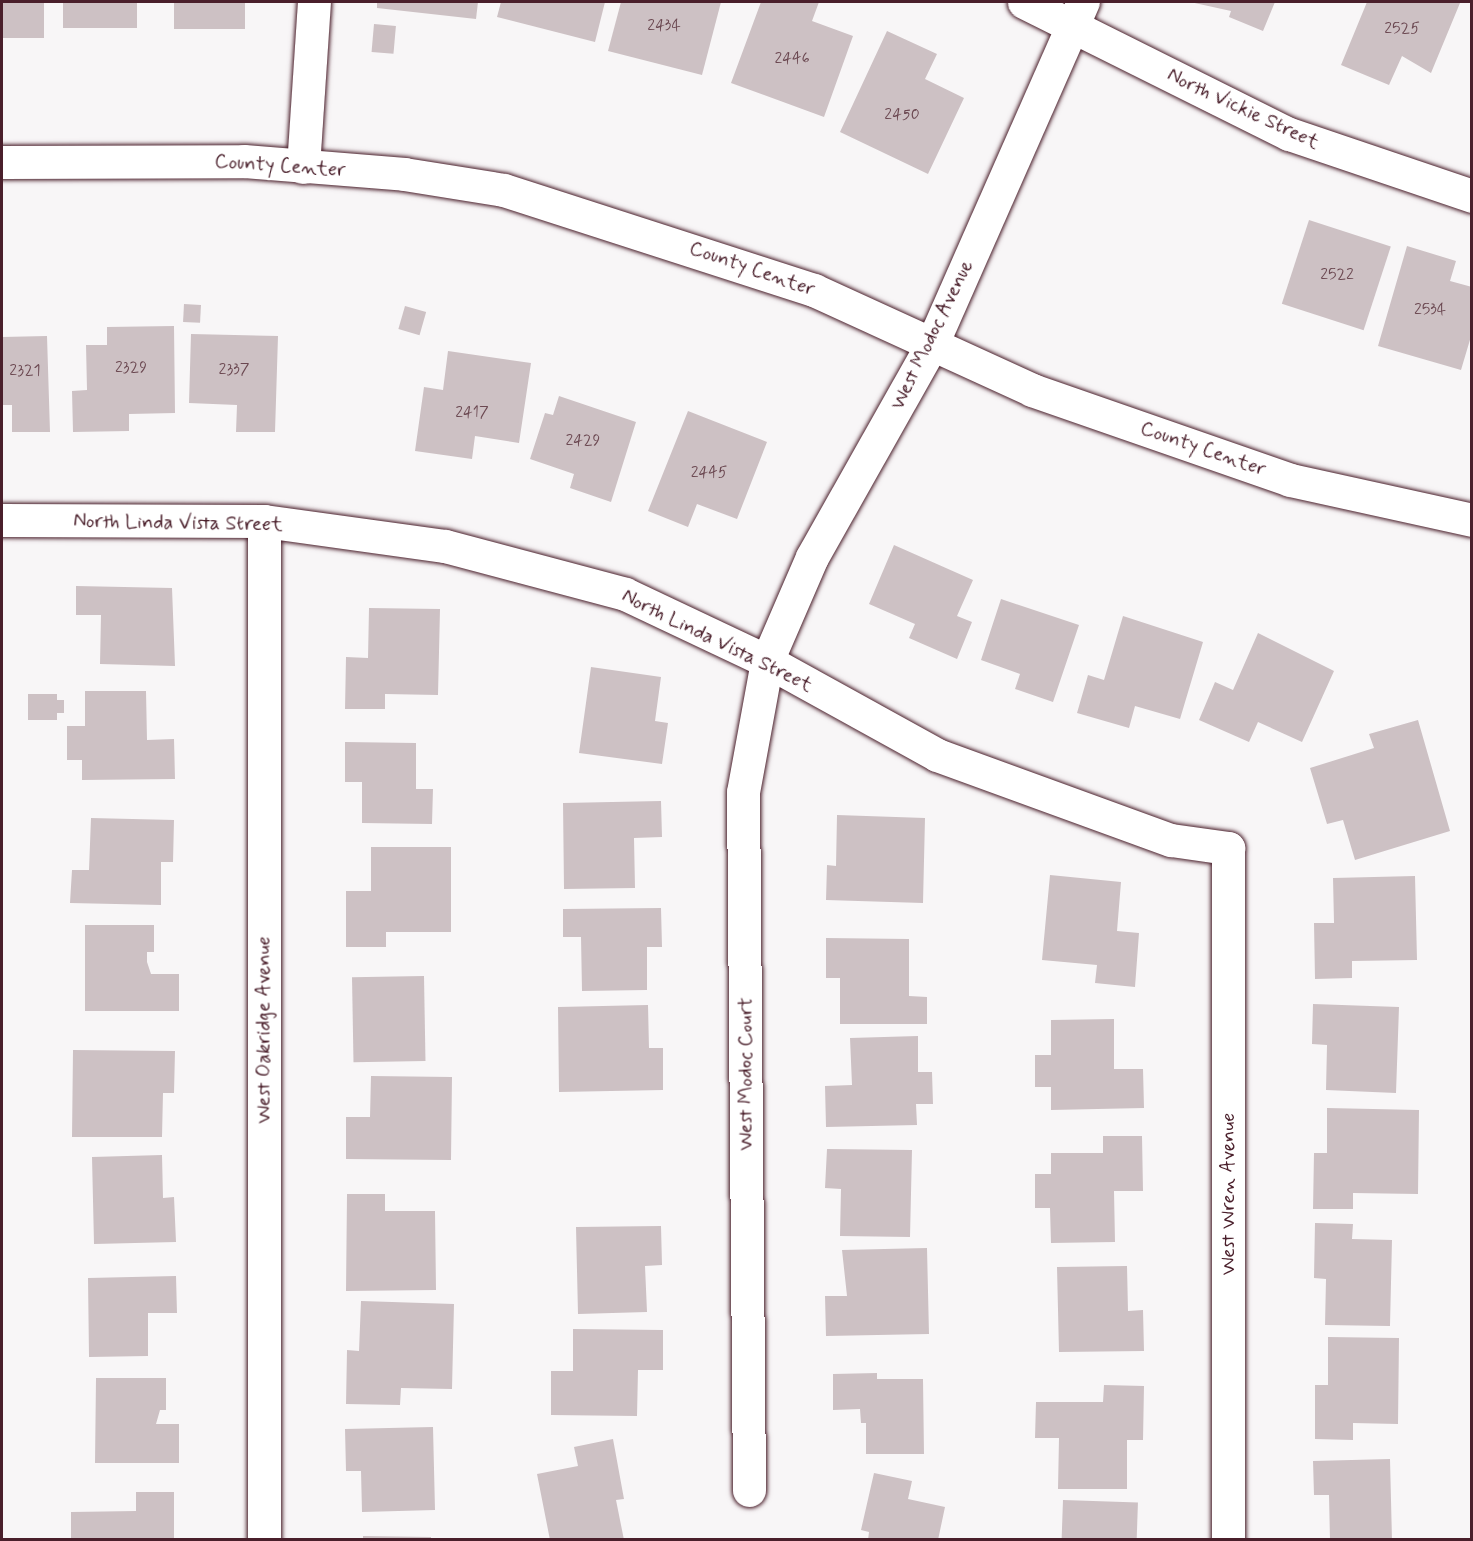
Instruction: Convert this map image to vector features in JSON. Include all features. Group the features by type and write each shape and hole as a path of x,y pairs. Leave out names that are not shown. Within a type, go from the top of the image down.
{"street":[{"path":"303,167 314,2"},
{"name":"North Vickie Street","path":"1024,2 1078,15 1289,134 1472,196"},
{"name":"West Modoc Avenue","path":"767,661 812,557 933,344 1078,15"},
{"name":"County Center","path":"2,162 244,161 404,174 504,190 814,290 1032,390 1290,480 1472,520"},
{"name":"North Linda Vista Street","path":"2,520 264,521 445,546 625,594 767,661 948,759 1172,840 1228,848"},
{"name":"West Oakridge Avenue","path":"264,521 264,1539"},
{"name":"West Modoc Court","path":"749,1490 743,792 767,661"},
{"name":"West Wren Avenue","path":"1228,848 1228,1539"}],"building":[{"path":"2,2 44,2 44,38 2,38"},
{"path":"63,2 137,2 137,28 63,28"},
{"path":"174,2 245,2 245,29 174,29"},
{"path":"377,2 478,2 476,19 377,8"},
{"path":"501,2 605,2 595,42 497,17"},
{"path":"621,2 721,2 702,75 608,51"},
{"path":"761,2 819,2 812,21 853,36 824,117 731,83"},
{"path":"1190,2 1275,2 1263,31 1229,17 1231,11"},
{"path":"1367,2 1460,3 1431,73 1402,56 1389,85 1341,65"},
{"path":"374,24 396,26 393,54 372,52"},
{"path":"887,31 937,54 925,79 964,98 928,174 840,132"},
{"path":"1309,220 1391,247 1364,330 1282,304"},
{"path":"1407,246 1456,261 1450,281 1472,287 1472,333 1461,370 1378,346"},
{"path":"184,304 201,305 200,323 183,322"},
{"path":"405,306 426,312 420,335 398,329"},
{"path":"174,326 175,413 129,414 129,431 73,432 72,391 87,390 86,345 107,345 107,327"},
{"path":"191,334 278,336 275,432 236,432 237,405 189,403"},
{"path":"47,336 50,432 12,432 12,405 2,405 2,337"},
{"path":"448,351 531,363 519,443 475,436 472,459 415,451 424,387 443,390"},
{"path":"559,396 636,422 611,502 570,488 574,474 530,459 545,413 553,415"},
{"path":"688,411 767,442 737,519 697,504 688,527 648,511"},
{"path":"894,545 973,580 957,616 972,622 957,659 909,638 915,624 869,604"},
{"path":"76,586 172,588 175,666 100,664 101,615 76,615"},
{"path":"1001,599 1079,625 1053,702 1015,689 1020,674 981,660"},
{"path":"369,608 440,609 438,695 385,694 385,709 345,709 346,657 368,658"},
{"path":"1123,616 1203,642 1180,719 1135,706 1129,728 1077,713 1088,675 1104,680"},
{"path":"1258,633 1334,671 1302,742 1258,722 1249,742 1199,720 1215,682 1233,690"},
{"path":"591,667 661,677 655,721 668,723 662,764 579,753"},
{"path":"85,691 146,691 147,740 174,739 175,779 82,780 82,760 67,760 67,726 85,726"},
{"path":"28,694 57,694 57,700 64,700 64,713 57,713 57,720 28,720"},
{"path":"1418,720 1450,831 1355,860 1343,820 1327,824 1310,768 1374,748 1369,734"},
{"path":"345,742 416,743 416,789 433,789 432,824 362,823 362,782 345,782"},
{"path":"661,801 662,837 634,838 635,888 564,889 563,803"},
{"path":"837,815 925,818 923,903 826,900 827,865 836,866"},
{"path":"91,818 174,820 173,862 161,862 161,905 70,903 72,870 89,870"},
{"path":"371,847 451,847 451,932 386,932 386,947 346,947 346,891 371,891"},
{"path":"1050,875 1121,882 1117,931 1139,933 1135,987 1095,983 1097,965 1042,960"},
{"path":"1415,876 1417,960 1352,961 1352,978 1315,979 1314,923 1334,923 1333,878"},
{"path":"661,908 662,947 647,947 647,990 582,991 581,937 563,937 563,909"},
{"path":"85,925 154,925 154,952 147,952 147,962 151,974 179,974 179,1011 85,1011"},
{"path":"826,938 909,939 909,996 927,997 927,1024 840,1024 840,978 826,978"},
{"path":"424,976 425,1061 353,1062 352,977"},
{"path":"1313,1004 1399,1007 1396,1093 1326,1090 1327,1045 1312,1044"},
{"path":"648,1005 649,1048 663,1048 663,1090 559,1092 558,1007"},
{"path":"1114,1019 1114,1069 1143,1069 1144,1108 1051,1110 1051,1087 1035,1087 1035,1055 1051,1055 1051,1020"},
{"path":"918,1036 918,1072 932,1072 933,1104 916,1104 917,1125 826,1127 825,1086 852,1085 850,1038"},
{"path":"73,1050 175,1051 174,1093 163,1093 162,1137 72,1137"},
{"path":"371,1076 452,1077 451,1160 346,1159 346,1117 370,1117"},
{"path":"1327,1108 1419,1110 1418,1194 1353,1193 1353,1209 1313,1209 1314,1153 1327,1153"},
{"path":"1103,1136 1142,1136 1143,1191 1114,1191 1115,1242 1051,1243 1050,1208 1035,1208 1035,1174 1051,1174 1051,1153 1103,1153"},
{"path":"827,1149 912,1150 910,1237 840,1236 841,1189 825,1188"},
{"path":"162,1155 163,1198 174,1197 176,1242 94,1244 92,1157"},
{"path":"347,1194 385,1194 385,1211 435,1211 436,1290 346,1291"},
{"path":"1315,1223 1353,1224 1352,1239 1392,1240 1390,1326 1325,1325 1326,1279 1314,1278"},
{"path":"661,1226 662,1265 645,1266 647,1312 578,1314 576,1227"},
{"path":"927,1248 929,1334 826,1336 825,1296 847,1296 842,1250"},
{"path":"1127,1266 1128,1311 1143,1310 1144,1351 1059,1352 1057,1267"},
{"path":"176,1276 177,1313 148,1313 148,1356 89,1357 88,1278"},
{"path":"361,1301 454,1304 452,1389 401,1388 400,1405 346,1404 347,1350 359,1351"},
{"path":"573,1329 663,1330 663,1370 638,1370 637,1416 551,1415 551,1371 573,1371"},
{"path":"1328,1337 1399,1338 1398,1424 1353,1423 1353,1440 1315,1439 1315,1385 1328,1385"},
{"path":"877,1373 877,1379 923,1379 924,1454 866,1454 866,1423 861,1423 860,1409 833,1410 833,1374"},
{"path":"96,1378 166,1378 166,1410 160,1410 156,1424 179,1424 179,1463 95,1463"},
{"path":"1104,1385 1144,1386 1143,1440 1127,1440 1127,1489 1058,1489 1059,1438 1035,1438 1036,1402 1103,1402"},
{"path":"433,1427 435,1510 362,1512 361,1471 346,1471 345,1429"},
{"path":"613,1439 624,1499 616,1500 624,1540 550,1540 537,1474 578,1466 574,1447"},
{"path":"1390,1459 1392,1540 1330,1540 1329,1495 1314,1495 1313,1461"},
{"path":"874,1473 912,1481 908,1499 945,1507 938,1540 868,1540 869,1532 861,1530"},
{"path":"136,1492 174,1492 174,1540 71,1540 71,1512 136,1511"},
{"path":"1063,1500 1138,1503 1137,1540 1062,1540"},
{"path":"363,1536 431,1537 431,1540 363,1540"}]}
